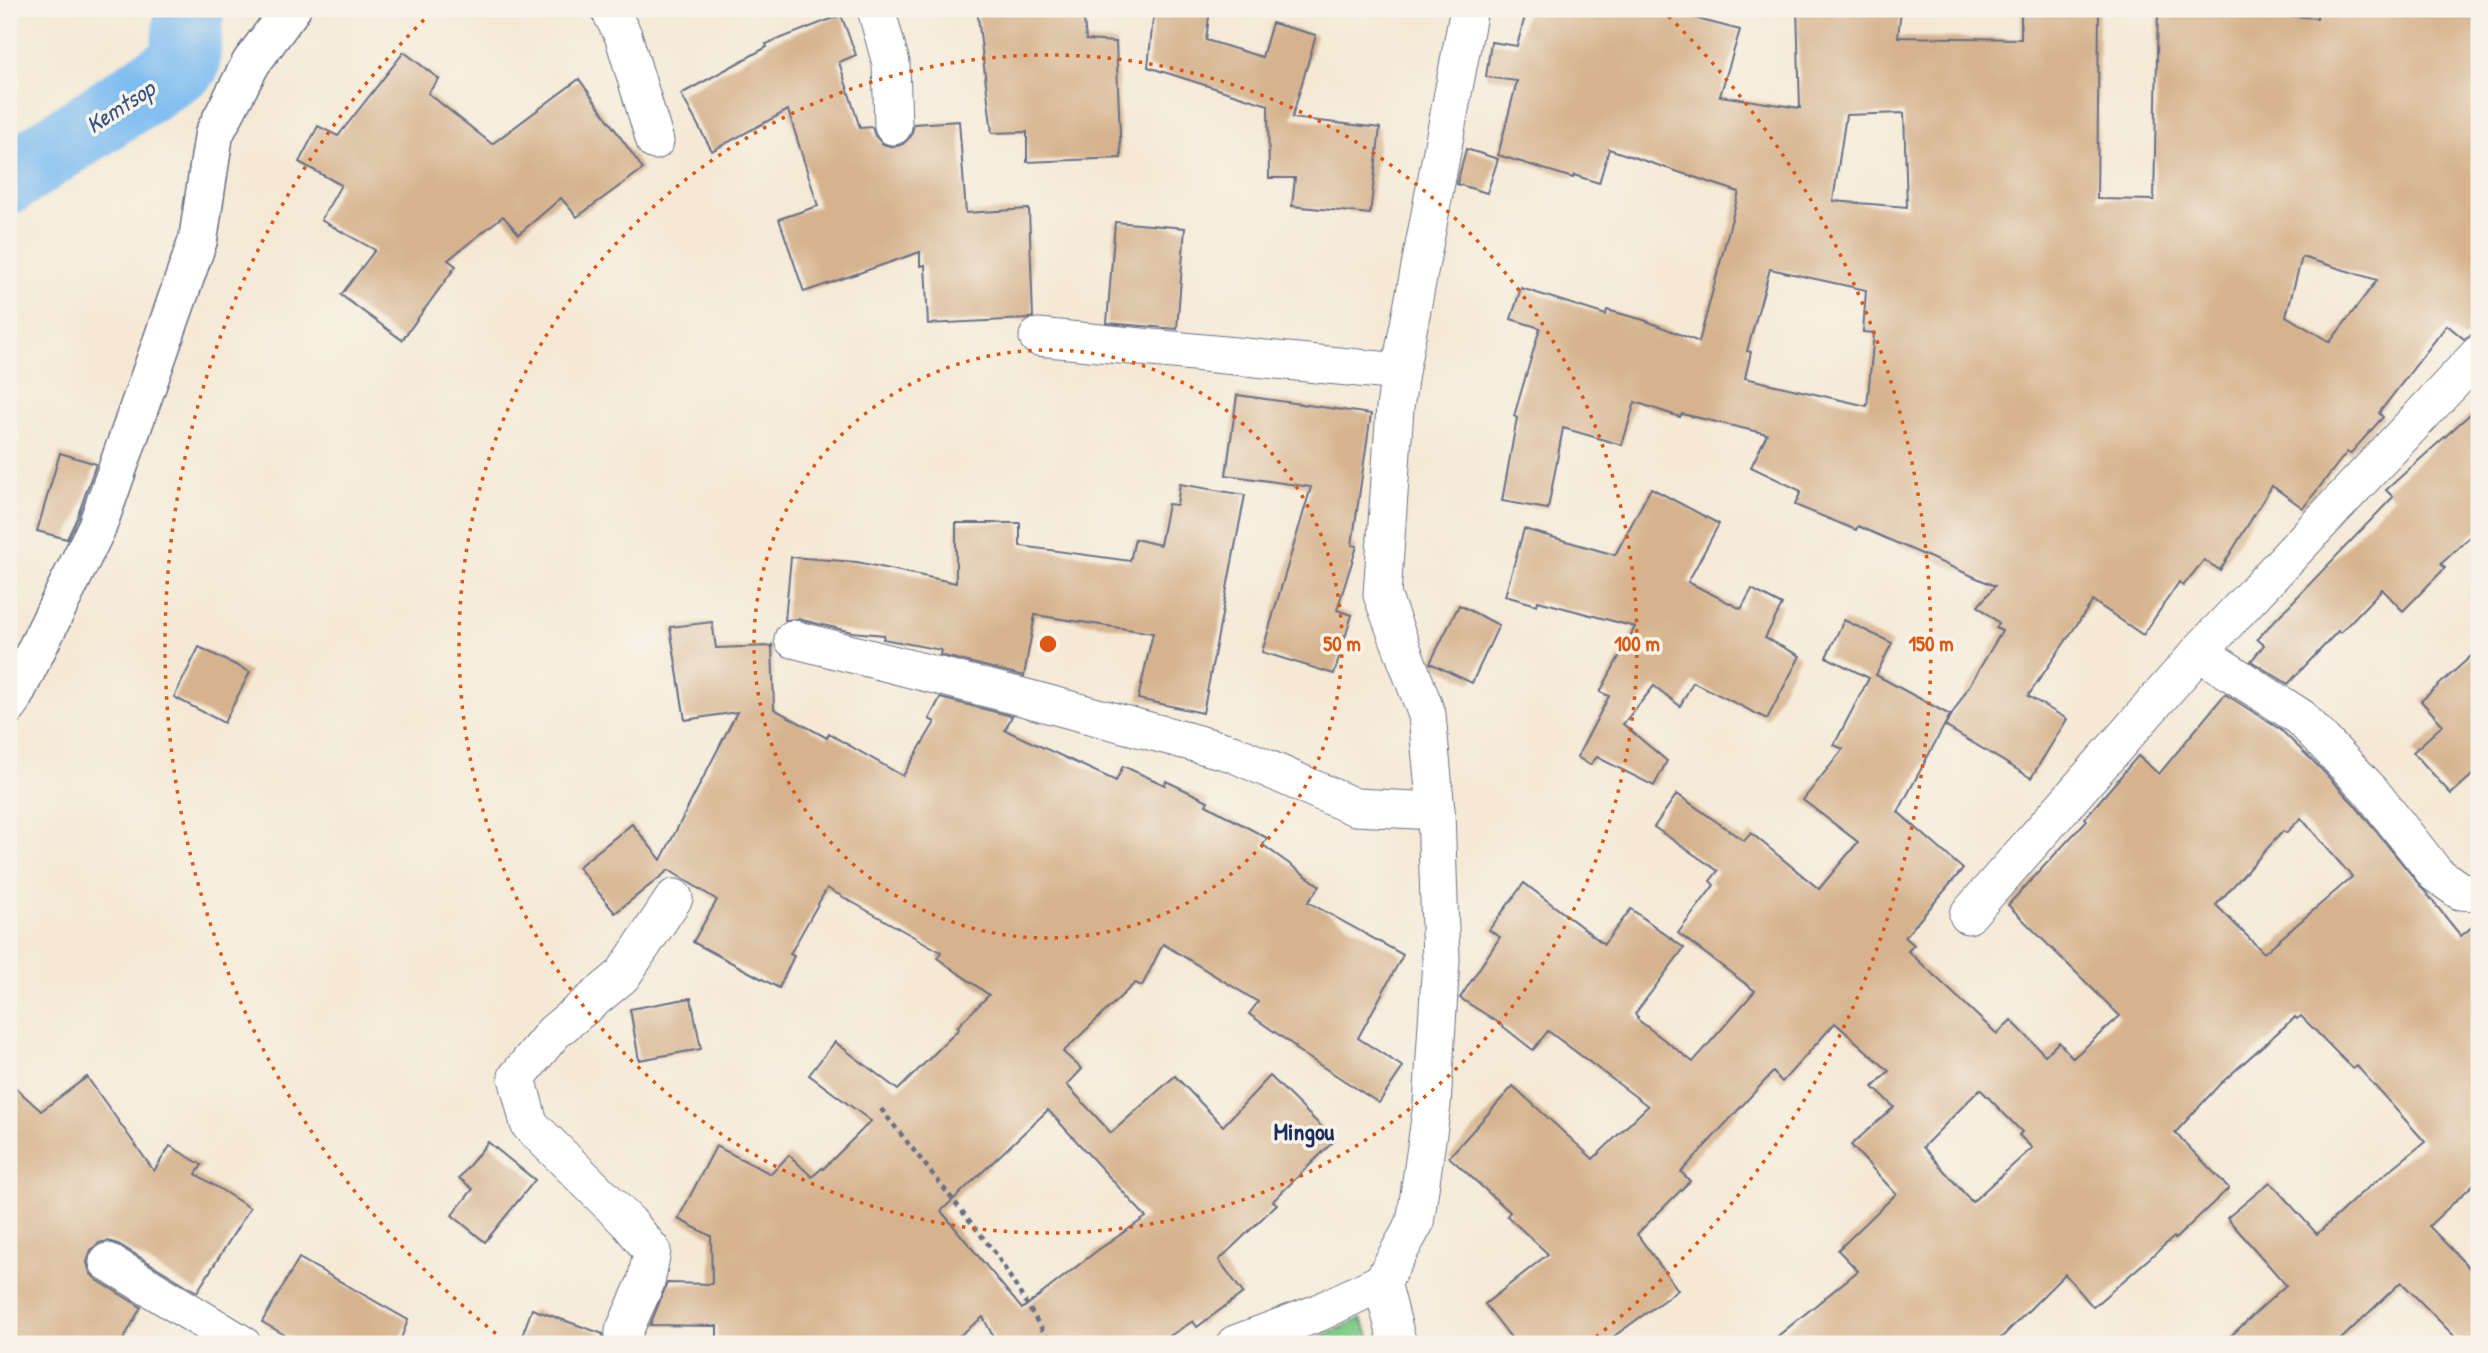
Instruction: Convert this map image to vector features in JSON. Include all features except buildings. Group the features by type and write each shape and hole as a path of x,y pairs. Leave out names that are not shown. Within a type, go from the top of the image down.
{"street":[{"path":"9,705 97,527 198,240 214,134 251,63 291,9"},
{"path":"609,9 623,35 655,141"},
{"path":"876,9 891,63 893,126"},
{"path":"1235,1344 1318,1313 1382,1282 1415,1223 1432,1105 1441,960 1436,811 1427,715 1382,595 1400,372 1469,9"},
{"path":"1038,337 1400,372"},
{"path":"1968,915 2199,652 2479,354"},
{"path":"793,639 1232,753 1355,807 1436,811"},
{"path":"2199,652 2300,717 2370,790 2436,874 2460,891 2479,892"},
{"path":"623,1344 624,1331 646,1282 652,1251 629,1223 529,1124 517,1077 554,1032 622,976 674,898"},
{"path":"108,1262 242,1344"},
{"path":"1382,1282 1398,1344"}],"path":[{"path":"881,1109 996,1254 1051,1344"}],"green space":[{"path":"1361,1319 1374,1344 1304,1344"}],"waterway":[{"name":"Kemtsop","path":"9,179 185,63 189,9"}],"district":[{"name":"Mingou","path":"1304,1131"}]}
